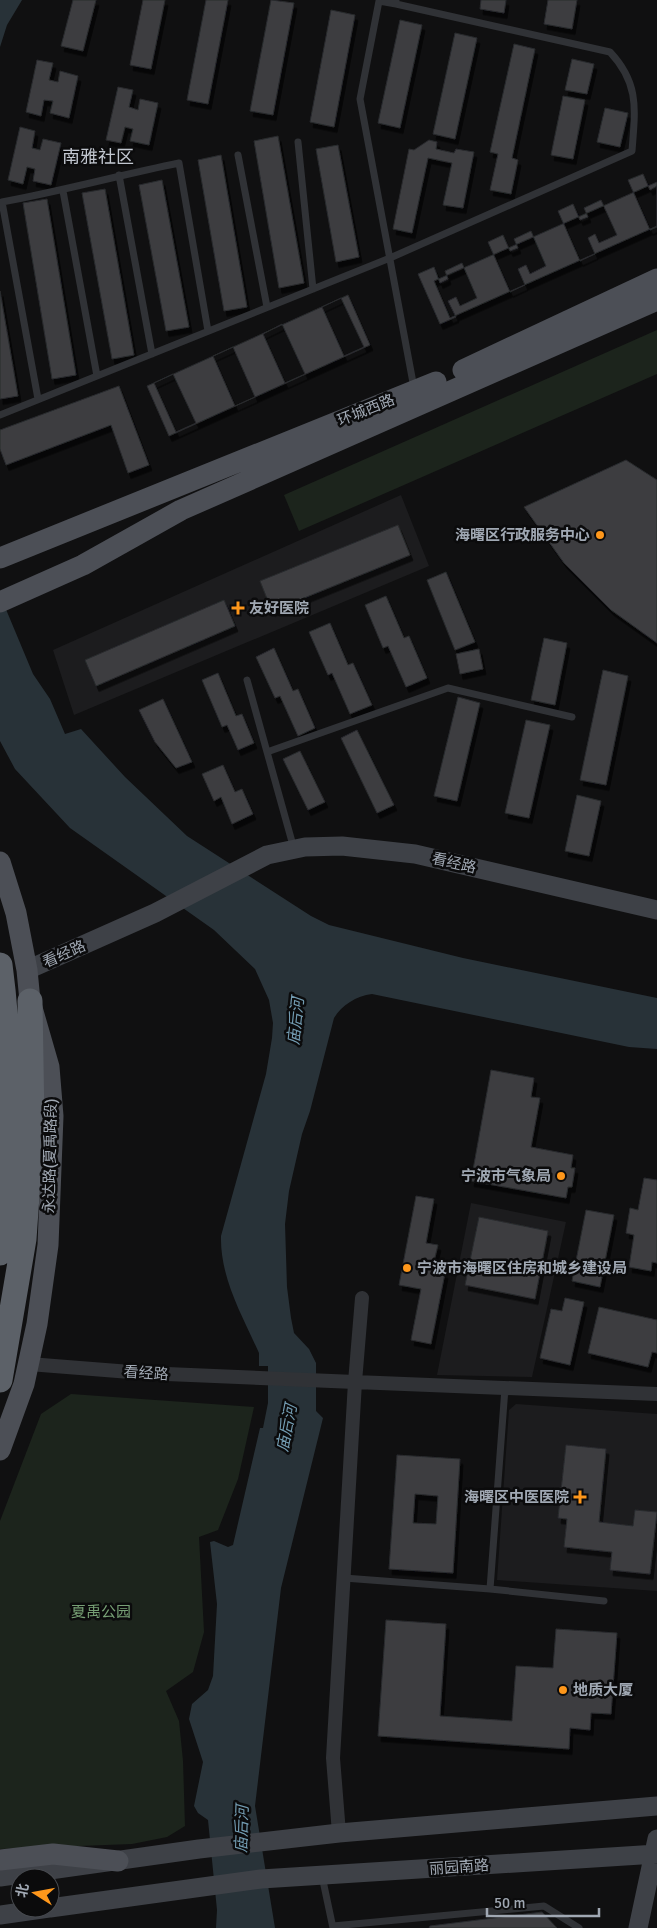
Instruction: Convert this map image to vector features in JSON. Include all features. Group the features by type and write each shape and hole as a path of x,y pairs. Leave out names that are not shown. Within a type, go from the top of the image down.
{"highway":[{"path":"0,965 10,1101 7,1186 0,1253"},
{"path":"0,1380 24,1239 32,1124 30,1001"}],"main road":[{"name":"环城西路","path":"0,558 414,391 657,279"},
{"name":"环城西路","path":"0,602 83,565 181,510 657,300"},
{"name":"看经路","path":"27,970 155,913 267,855 294,849 342,846 416,854 657,910"},
{"name":"永达路(夏禹路段)","path":"0,862 16,913 27,970 30,1001 49,1067 53,1116 48,1245 29,1364 0,1450"},
{"path":"0,1877 199,1849 338,1833 657,1806"},
{"path":"638,1928 656,1849"},
{"name":"丽园南路","path":"60,1906 262,1879 656,1849"},
{"path":"0,1860 53,1854 118,1861"}],"street":[{"path":"338,1833 333,1758 362,1298"},
{"name":"看经路","path":"29,1364 143,1373 263,1379 657,1394"}],"lane":[{"path":"0,415 390,258 632,151 635,101 625,67 610,52 396,2 376,0 360,99 390,258 414,391"},
{"path":"298,142 313,289"},
{"path":"238,155 267,307"},
{"path":"38,399 2,202 63,191 119,175 179,163 208,331"},
{"path":"119,175 152,354"},
{"path":"63,191 97,376"},
{"path":"247,680 294,849"},
{"path":"267,752 448,688 572,717"},
{"path":"490,1589 505,1388"},
{"path":"344,1578 490,1589 604,1601"},
{"path":"322,1875 333,1927 544,1906 579,1928"}],"shaded area":[{"name":"友好医院","path":"401,495 429,566 74,715 53,650"},
{"path":"471,1203 566,1222 532,1377 437,1375"},
{"name":"海曙区中医医院","path":"516,1404 657,1414 657,1591 497,1580 509,1410"}],"green space":[{"path":"657,330 657,374 299,531 284,495"},
{"name":"夏禹公园","path":"71,1394 254,1407 238,1479 218,1530 199,1537 204,1632 193,1672 166,1691 179,1721 183,1761 185,1826 167,1837 132,1844 0,1849 0,1521 41,1414"}],"water":[{"path":"0,0 22,0 7,25 0,47"},
{"name":"庙后河","path":"0,595 33,674 50,699 65,734 81,729 125,777 187,836 311,916 329,925 463,958 657,998 657,1049 629,1047 372,994 350,1002 334,1018 310,1111 302,1134 289,1191 285,1224 287,1287 291,1318 294,1333 309,1349 316,1363 316,1411 323,1418 281,1588 255,1806 275,1928 216,1928 217,1910 208,1820 198,1813 194,1806 203,1762 189,1719 192,1704 208,1690 213,1676 217,1604 210,1542 214,1541 228,1547 233,1545 260,1428 263,1428 268,1403 268,1366 259,1366 259,1353 233,1296 224,1267 221,1236 266,1074 273,1023 269,1000 255,969 214,930 70,828 15,769 0,741"}],"building":[{"path":"73,0 96,0 83,51 61,46"},
{"path":"143,0 165,0 151,69 130,65"},
{"path":"206,0 228,0 208,104 187,100"},
{"path":"271,0 294,3 273,115 250,111"},
{"path":"481,0 506,0 504,13 480,9"},
{"path":"548,0 577,0 572,29 544,24"},
{"path":"331,10 355,15 334,127 310,122"},
{"path":"400,20 422,25 400,128 378,123"},
{"path":"455,33 477,38 455,139 433,134"},
{"path":"514,44 535,49 512,158 518,160 511,194 490,190 498,154 490,152"},
{"path":"572,59 594,64 587,94 565,90"},
{"path":"37,60 53,63 49,80 58,82 60,71 78,76 69,118 50,113 53,101 44,100 41,116 26,112"},
{"path":"118,87 133,90 129,107 138,110 140,99 158,103 149,145 130,141 133,129 125,127 121,143 106,140"},
{"path":"563,96 585,100 573,159 551,155"},
{"path":"605,108 628,113 620,147 597,142"},
{"path":"20,127 35,131 32,148 40,150 43,139 61,143 51,185 33,181 35,169 27,167 23,184 8,180"},
{"path":"278,136 304,283 279,288 254,141"},
{"path":"429,140 437,142 436,149 454,153 456,149 474,152 463,208 443,205 452,163 428,158 412,233 393,229 409,149 414,150"},
{"path":"338,145 359,257 336,262 316,149"},
{"path":"221,155 247,307 224,311 198,160"},
{"path":"643,174 650,190 657,186 657,227 650,230 628,180"},
{"path":"162,180 189,327 166,331 139,185"},
{"path":"657,182 657,226 450,318 434,281"},
{"path":"105,189 134,355 112,359 82,193"},
{"path":"47,199 76,375 52,379 23,203"},
{"path":"601,200 617,235 599,243 595,234 588,238 595,254 580,261 558,211 573,204 580,220 588,217 584,208"},
{"path":"531,231 546,266 530,274 526,265 518,269 525,285 510,292 488,242 503,235 510,251 518,248 514,239"},
{"path":"462,263 477,298 460,306 456,297 448,301 456,317 440,324 418,274 434,267 440,283 448,279 445,271"},
{"path":"0,291 18,396 0,399"},
{"path":"348,295 370,345 169,436 147,386"},
{"path":"341,298 364,347 344,356 322,307"},
{"path":"282,324 305,374 285,383 263,334"},
{"path":"233,347 255,397 235,406 213,356"},
{"path":"173,374 196,423 176,432 154,383"},
{"path":"119,386 149,465 128,473 111,425 6,465 0,449 0,430"},
{"name":"海曙区行政服务中心","path":"626,460 657,480 657,643 611,610 564,563 524,507"},
{"path":"398,525 410,555 272,611 260,581"},
{"path":"446,572 475,642 455,650 427,580"},
{"path":"386,596 404,638 409,636 427,678 406,687 388,646 383,648 365,605"},
{"path":"224,600 235,626 96,686 85,660"},
{"path":"330,623 348,665 353,663 372,705 350,714 332,673 328,675 309,632"},
{"path":"544,638 567,643 555,705 531,700"},
{"path":"274,648 293,691 298,689 315,728 298,736 280,696 275,698 256,657"},
{"path":"479,649 483,669 460,674 456,654"},
{"path":"603,670 628,676 606,785 580,780"},
{"path":"218,673 236,716 242,714 254,743 238,750 227,725 222,727 202,680"},
{"path":"458,697 480,703 457,801 434,796"},
{"path":"163,699 192,762 176,768 155,742 139,710"},
{"path":"526,720 550,725 529,818 505,813"},
{"path":"357,730 394,805 377,813 341,738"},
{"path":"300,751 325,802 308,810 283,759"},
{"path":"223,765 235,792 242,789 253,814 232,824 221,797 214,801 202,774"},
{"path":"577,795 601,801 589,856 565,851"},
{"path":"491,1070 534,1078 531,1097 540,1098 531,1147 573,1155 571,1168 575,1168 572,1187 568,1187 566,1198 471,1181"},
{"path":"644,1178 657,1180 657,1263 652,1262 651,1271 629,1267 634,1235 626,1233 630,1208 638,1210"},
{"path":"416,1196 434,1199 426,1243 438,1245 434,1261 443,1263 441,1272 445,1273 431,1344 411,1340 421,1289 399,1285"},
{"path":"586,1210 614,1215 600,1287 572,1281"},
{"path":"479,1217 548,1231 535,1299 465,1285"},
{"path":"565,1298 584,1302 570,1365 540,1358 551,1309 562,1311"},
{"path":"599,1307 657,1320 657,1353 652,1352 648,1367 588,1353"},
{"path":"566,1445 606,1449 599,1522 633,1526 635,1510 657,1512 650,1574 610,1570 612,1552 564,1547 567,1519 558,1518"},
{"path":"397,1455 460,1459 453,1573 389,1569","holes":["415,1494 438,1496 436,1524 413,1523"]},
{"name":"地质大厦","path":"386,1620 446,1624 440,1716 512,1721 516,1666 553,1668 556,1629 617,1633 611,1714 591,1713 590,1730 570,1728 569,1749 378,1736"},
{"path":"542,1912 557,1928 429,1928 430,1926"}],"place":[{"name":"海曙区行政服务中心","path":"600,535"},
{"name":"友好医院","path":"238,608"},
{"name":"宁波市气象局","path":"561,1176"},
{"name":"宁波市海曙区住房和城乡建设局","path":"407,1268"},
{"name":"海曙区中医医院","path":"580,1497"},
{"name":"地质大厦","path":"563,1690"}],"district":[{"name":"南雅社区","path":"98,157"}]}
